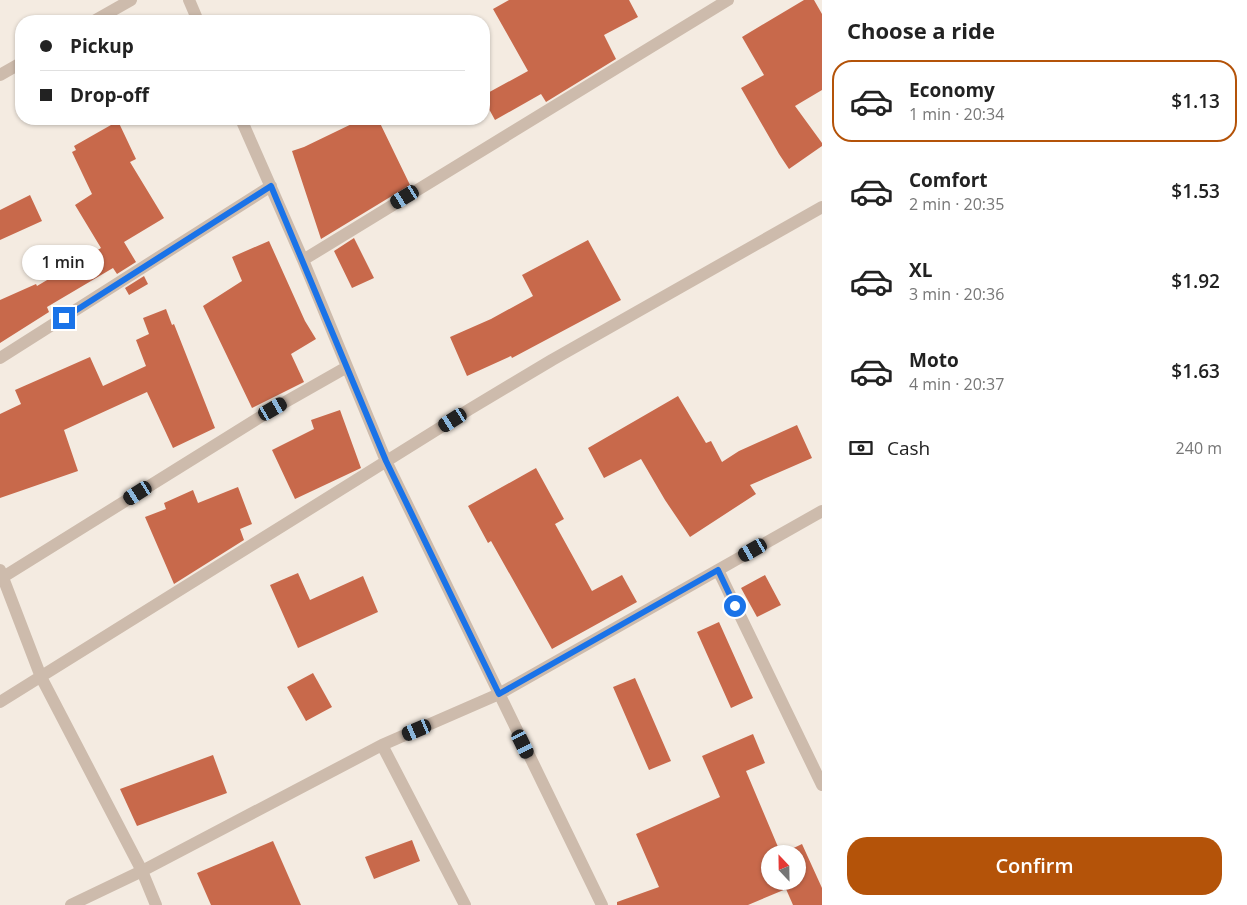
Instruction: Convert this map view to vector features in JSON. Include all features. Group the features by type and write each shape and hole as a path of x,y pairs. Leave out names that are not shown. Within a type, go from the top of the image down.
{"street":[{"path":"105,15 131,0"},
{"path":"189,0 195,15"},
{"path":"303,260 728,0"},
{"path":"0,75 15,66"},
{"path":"244,125 303,260 386,461 602,905"},
{"path":"0,358 271,186"},
{"path":"0,702 386,461 552,360 822,207"},
{"path":"156,905 142,871 41,677 1,575 273,409 347,367"},
{"path":"71,905 142,871 382,745 499,694 822,511"},
{"path":"718,570 822,785"},
{"path":"382,745 465,905"}],"building":[{"path":"509,0 629,0 638,17 604,35 616,59 546,102 541,94 495,120 490,111 490,92 528,71 493,9"},
{"path":"804,0 814,0 822,14 822,90 795,106 822,143 822,146 789,169 741,88 764,75 742,37"},
{"path":"111,125 120,125 136,159 130,162 164,218 124,242 136,262 117,274 113,268 47,307 49,312 0,343 0,300 36,284 37,286 101,248 75,205 92,194 72,152 76,150 74,146"},
{"path":"350,125 381,125 410,185 321,239 292,151"},
{"path":"30,195 42,221 0,240 0,210"},
{"path":"354,238 374,278 352,288 334,251"},
{"path":"588,240 621,300 512,358 511,356 467,376 450,337 491,319 533,296 522,275"},
{"path":"269,241 305,321 316,339 291,354 304,382 252,408 203,306 242,281 232,257"},
{"path":"144,276 148,284 129,295 125,288"},
{"path":"166,309 172,325 174,324 215,428 173,448 147,392 64,430 78,471 0,498 0,414 21,404 15,390 90,357 103,386 146,366 136,340 149,334 143,318"},
{"path":"678,396 706,443 711,441 722,462 739,451 797,425 812,458 750,485 756,494 690,537 641,459 604,478 588,448"},
{"path":"340,410 361,468 295,499 272,450 314,429 311,420"},
{"path":"536,468 564,519 555,524 592,591 622,575 637,602 552,649 491,541 488,543 468,506"},
{"path":"238,487 252,524 240,529 244,540 174,584 145,517 166,509 164,503 193,490 198,503"},
{"path":"298,573 310,600 363,576 378,612 298,648 270,585"},
{"path":"765,575 781,605 757,617 741,588"},
{"path":"719,622 753,698 731,708 697,632"},
{"path":"313,673 332,707 306,721 287,687"},
{"path":"635,678 671,761 649,770 613,687"},
{"path":"753,734 765,763 746,771 777,845 761,845 761,890 784,890 748,905 617,905 617,902 659,887 636,834 720,797 702,756"},
{"path":"213,755 227,793 137,826 120,789"},
{"path":"412,840 420,861 374,879 365,857"},
{"path":"273,841 301,905 211,905 197,873"},
{"path":"806,853 822,888 822,905 793,905 786,890 806,890"}],"route":[{"path":"64,318 271,186 386,461 499,694 718,570 735,606"}]}
